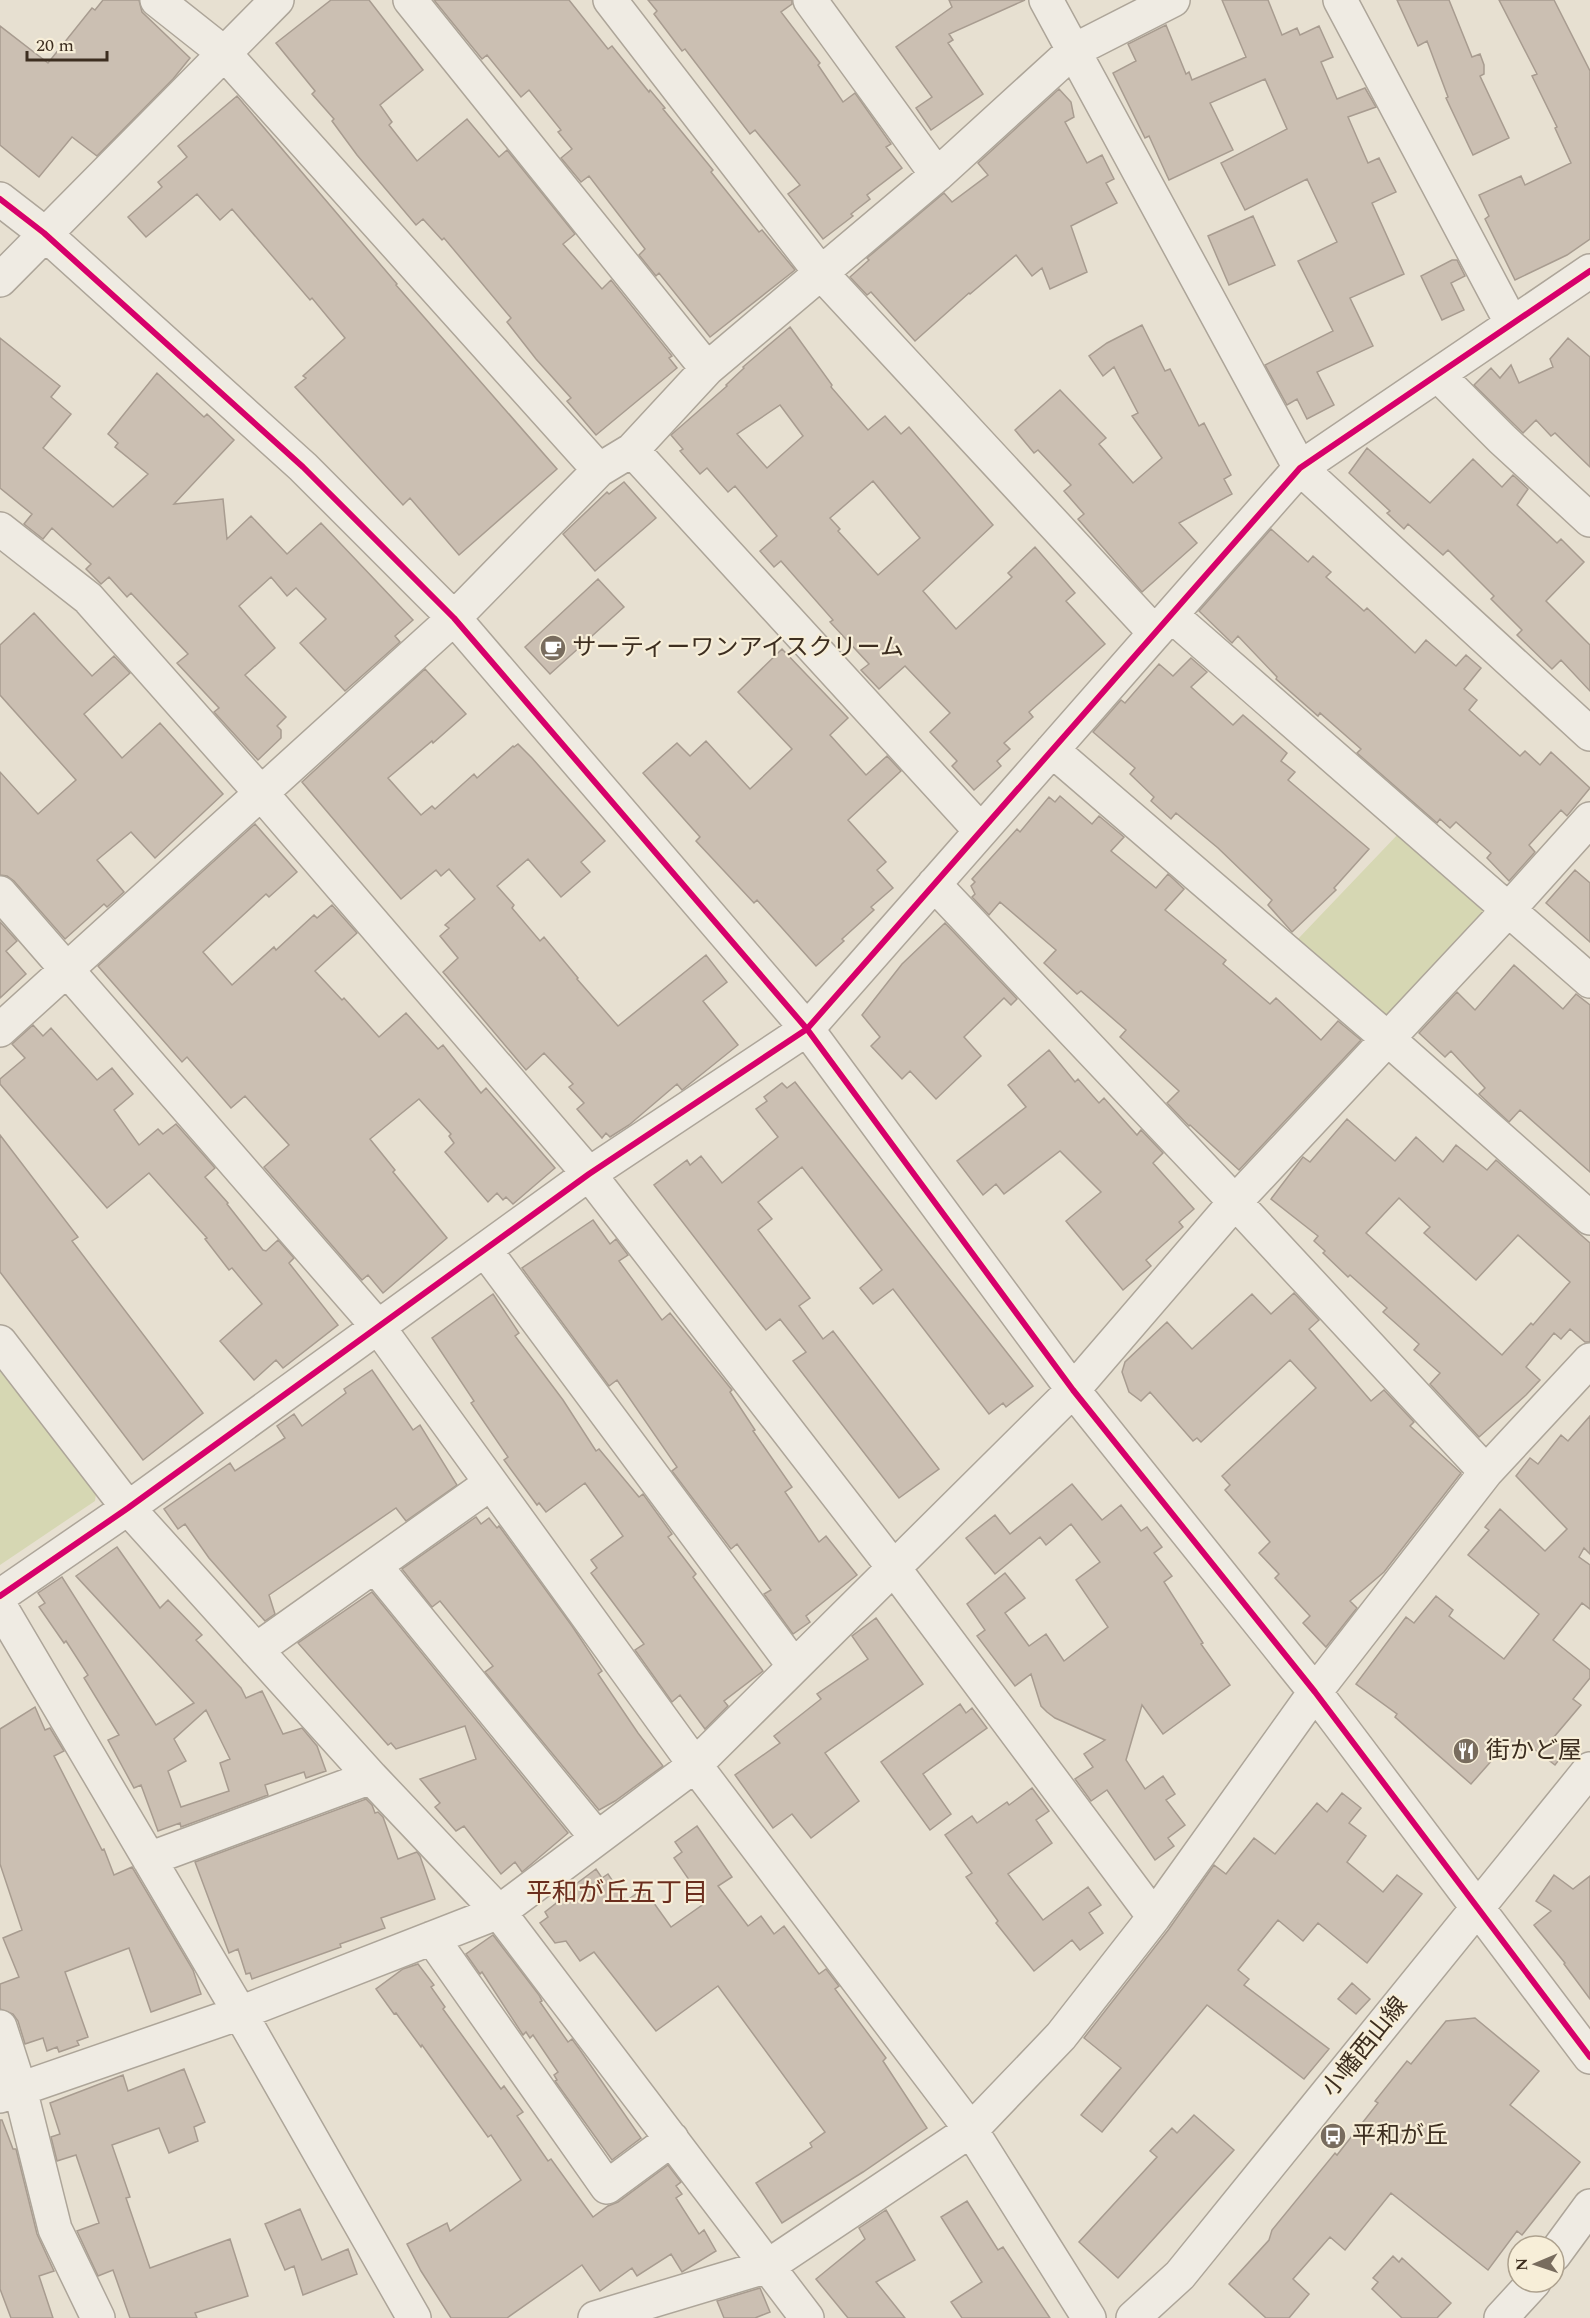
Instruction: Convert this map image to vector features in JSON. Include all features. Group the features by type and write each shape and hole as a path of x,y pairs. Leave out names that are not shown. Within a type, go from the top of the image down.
{"street":[{"path":"157,0 224,53 599,470"},
{"path":"0,279 277,0"},
{"path":"410,0 707,369"},
{"path":"610,0 820,272 1163,624 1509,909 1590,981"},
{"path":"810,0 937,175"},
{"path":"1046,0 1300,468 1590,734"},
{"path":"0,1030 454,618 599,470 632,450 707,369 937,175 1073,51 1173,0"},
{"path":"1340,0 1512,324"},
{"path":"0,199 44,233 303,467 454,618 807,1029 1073,1390 1315,1692 1590,2057"},
{"path":"0,1596 129,1508 589,1174 807,1029 1300,468 1512,324 1584,284"},
{"path":"1437,375 1502,440 1590,520"},
{"path":"632,450 981,831"},
{"path":"0,529 88,598 261,793 589,1174 893,1567 1154,1917"},
{"path":"1052,750 1388,1039 1590,1218"},
{"path":"10,2093 240,2013 499,1911 695,1766 1073,1390 1235,1202 1590,819"},
{"path":"934,884 1235,1202 1486,1472"},
{"path":"0,893 379,1328 695,1766 971,2130 1089,2318"},
{"path":"485,1250 794,1666"},
{"path":"0,1342 129,1508 371,1777 499,1911 807,2318"},
{"path":"595,2318 768,2266 971,2130 1061,2036 1154,1917 1315,1692 1486,1472 1590,1360"},
{"path":"256,1650 491,1483"},
{"path":"375,1566 597,1838"},
{"path":"0,1606 240,2013 414,2318"},
{"name":"小幡西山線","path":"1133,2318 1180,2275 1590,1769"},
{"path":"149,1859 371,1777"},
{"path":"432,1938 607,2187 672,2139"},
{"path":"0,2027 10,2093 55,2229 98,2318"},
{"path":"1566,2239 1590,2206"},
{"path":"1508,2315 1525,2294"}],"green space":[{"path":"1401,831 1491,908 1387,1018 1297,940"},
{"path":"0,1356 97,1486 95,1501 0,1565"}],"building":[{"path":"103,0 139,0 142,12 190,58 173,79 97,156 72,137 39,177 0,145 0,26 48,63 92,8 95,10"},
{"path":"331,0 369,0 423,70 380,105 392,122 389,125 417,161 467,119 499,157 507,150 575,234 563,244 602,289 611,280 672,356 669,358 677,368 596,435 567,401 571,398 507,322 511,318 444,238 442,240 423,219 416,225 357,155 332,121 334,119 312,94 315,91 276,43"},
{"path":"434,0 569,0 608,49 612,46 649,92 650,90 759,232 762,230 795,270 710,337 659,273 656,276 639,255 645,249 589,176 581,182 561,158 572,149 558,132 561,130 529,90 521,97 487,55 482,59"},
{"path":"648,0 792,0 792,4 781,12 820,63 818,65 843,102 855,93 891,144 886,147 902,168 867,195 870,199 851,214 853,216 823,239 788,194 800,185 755,130 750,134 685,49 682,51 654,14 657,11"},
{"path":"949,0 1025,0 949,34 953,40 948,43 983,94 931,130 916,108 932,97 896,47 952,7"},
{"path":"1222,0 1268,0 1282,35 1297,28 1300,35 1319,26 1333,57 1321,62 1337,99 1365,88 1376,107 1348,117 1368,163 1379,158 1396,192 1372,203 1404,274 1350,298 1373,346 1317,372 1334,405 1307,419 1297,399 1287,405 1265,365 1333,331 1298,261 1337,242 1307,179 1245,210 1221,163 1287,129 1265,79 1210,103 1233,150 1169,180 1149,136 1145,138 1113,73 1136,61 1128,44 1166,25 1186,74 1189,72 1192,80 1246,57"},
{"path":"1397,0 1449,0 1472,57 1480,54 1484,74 1480,76 1509,138 1473,155 1446,98 1448,97 1427,41 1418,46"},
{"path":"1499,0 1554,0 1590,71 1590,239 1567,255 1515,280 1485,219 1489,216 1479,195 1521,176 1525,185 1571,163 1555,128 1557,127 1532,76 1537,74"},
{"path":"1059,89 1071,102 1074,117 1065,122 1087,163 1102,155 1114,179 1106,183 1117,203 1071,226 1087,272 1050,289 1042,268 1032,276 1016,255 915,341 871,292 867,295 850,277 869,260 867,258 944,193 952,202 988,175 978,163"},
{"path":"237,96 396,285 557,469 459,555 410,498 403,505 295,387 306,378 303,376 345,338 232,209 220,220 197,194 146,237 128,217 162,187 158,182 187,157 178,146"},
{"path":"1253,216 1275,265 1229,285 1208,236"},
{"path":"1452,260 1457,260 1465,276 1451,283 1464,310 1442,320 1421,276"},
{"path":"1142,325 1165,371 1170,369 1199,426 1204,423 1231,475 1224,479 1232,494 1179,523 1197,543 1142,592 1078,519 1084,514 1064,491 1071,485 1038,450 1034,453 1015,430 1060,390 1106,438 1099,444 1133,483 1162,458 1132,416 1138,413 1114,367 1103,376 1089,356 1107,343"},
{"path":"790,327 832,385 831,387 868,430 885,416 901,434 909,427 993,525 923,591 956,629 1012,577 1008,573 1035,547 1075,593 1066,601 1105,644 1029,712 1033,717 1004,743 1010,749 997,761 1001,766 974,790 952,766 957,761 930,732 950,713 905,666 879,689 861,670 869,664 830,622 833,620 781,561 774,567 760,551 777,536 735,486 728,492 707,468 700,474 680,451 683,449 671,435 727,386 743,367","holes":["780,405 803,436 767,468 737,434","873,481 920,538 878,575 838,531 840,529 830,518"]},
{"path":"0,338 60,386 51,397 71,414 43,448 113,507 148,474 115,447 118,443 108,434 157,373 204,417 207,414 234,440 174,504 223,499 227,539 251,516 287,554 321,523 413,620 395,636 400,642 345,691 300,643 326,619 296,588 287,596 271,577 239,606 275,648 245,675 286,717 277,726 281,730 281,738 258,760 214,712 219,708 177,663 188,654 131,593 127,597 109,577 101,584 86,569 91,564 52,528 43,539 24,524 32,514 0,488"},
{"path":"1568,338 1590,357 1590,467 1555,433 1551,436 1536,420 1523,433 1474,385 1491,368 1500,378 1511,365 1519,383 1553,367 1550,359"},
{"path":"1367,448 1430,503 1473,459 1502,487 1513,475 1528,489 1517,505 1557,543 1561,539 1584,562 1546,601 1590,645 1590,691 1561,660 1552,669 1517,635 1522,630 1491,599 1494,596 1448,550 1443,555 1408,524 1404,529 1387,513 1390,511 1349,473"},
{"path":"624,482 656,518 595,571 563,534 607,492 609,494"},
{"path":"1271,529 1308,562 1313,556 1331,572 1326,577 1364,611 1367,608 1415,653 1426,640 1456,666 1466,655 1481,668 1464,689 1477,700 1469,710 1520,756 1525,751 1540,765 1551,752 1590,788 1567,816 1561,810 1529,845 1535,852 1509,881 1487,858 1491,853 1456,822 1450,828 1440,819 1437,823 1357,753 1361,749 1320,713 1318,716 1276,679 1277,677 1238,636 1232,643 1199,611"},
{"path":"598,579 624,607 550,674 525,647"},
{"path":"34,613 92,676 114,656 130,673 84,714 122,758 160,723 223,794 155,858 131,832 97,860 124,892 107,907 104,904 65,939 14,881 7,876 0,875 0,772 38,814 76,780 0,695 0,645"},
{"path":"782,649 848,718 830,735 866,775 887,756 901,771 848,820 886,862 877,870 893,888 871,907 874,910 842,939 844,941 816,966 757,900 754,903 696,841 700,837 643,773 677,743 690,756 706,741 750,789 792,749 738,692"},
{"path":"1191,658 1207,672 1191,687 1233,725 1243,715 1287,753 1281,761 1295,772 1288,780 1369,849 1334,888 1336,890 1292,932 1268,905 1272,900 1218,848 1176,813 1171,819 1151,801 1154,797 1130,774 1135,768 1093,732 1121,700 1125,703 1159,664 1173,676"},
{"path":"425,669 466,714 388,778 421,815 432,806 435,809 474,774 477,778 513,746 518,744 532,758 605,841 581,862 590,872 561,897 528,859 497,886 540,941 544,937 618,1026 706,955 727,982 703,1001 738,1045 682,1090 677,1084 629,1125 610,1137 606,1133 602,1138 577,1109 584,1103 569,1087 573,1084 544,1053 526,1070 443,972 458,958 440,936 449,928 445,925 475,899 449,869 441,876 436,870 401,899 302,782"},
{"path":"1060,796 1092,824 1099,816 1124,837 1111,851 1156,888 1168,874 1184,889 1165,910 1226,960 1223,964 1270,1004 1276,998 1321,1040 1338,1021 1361,1040 1239,1170 1189,1126 1167,1103 1179,1091 1120,1037 1126,1030 1081,991 1077,994 1044,963 1056,950 1000,902 989,915 972,897 975,894 971,886 975,882 972,879 1017,829 1020,832 1049,797 1055,802"},
{"path":"255,824 297,872 269,897 266,894 203,952 232,985 274,947 276,950 314,915 317,918 332,905 357,933 315,971 342,1000 344,998 379,1037 406,1013 438,1049 443,1045 481,1093 486,1088 555,1168 513,1204 506,1197 503,1200 497,1193 488,1202 445,1152 454,1143 449,1136 451,1134 419,1099 370,1139 395,1170 393,1172 447,1238 383,1293 368,1275 362,1280 264,1167 289,1145 245,1096 231,1108 187,1057 182,1062 98,966"},
{"path":"1575,870 1590,883 1590,942 1546,903"},
{"path":"0,922 17,941 6,951 26,974 0,998"},
{"path":"945,923 1017,999 1011,1005 1004,998 964,1037 981,1056 936,1099 910,1071 902,1079 871,1046 880,1037 862,1015 902,964"},
{"path":"1514,965 1563,1009 1576,994 1590,1005 1590,1172 1520,1110 1509,1122 1479,1094 1485,1088 1451,1051 1445,1057 1419,1033 1457,992 1475,1010"},
{"path":"33,1025 43,1036 51,1028 97,1080 112,1068 133,1094 114,1110 139,1145 158,1129 163,1134 176,1124 215,1168 205,1177 228,1203 263,1250 266,1251 278,1240 294,1258 289,1263 338,1325 283,1368 276,1360 254,1380 220,1341 262,1304 232,1268 229,1270 205,1239 207,1238 149,1173 107,1208 0,1084 0,1079 25,1058 12,1044"},
{"path":"1049,1050 1075,1082 1078,1079 1099,1103 1104,1098 1137,1135 1141,1130 1163,1153 1153,1163 1194,1209 1179,1222 1183,1227 1146,1260 1151,1266 1123,1290 1066,1221 1101,1192 1060,1151 1004,1194 996,1184 983,1195 957,1161 1026,1107 1008,1085"},
{"path":"795,1082 1033,1386 1006,1407 1003,1403 989,1414 893,1289 873,1304 860,1288 882,1270 802,1167 758,1202 772,1219 758,1230 810,1298 799,1306 823,1339 833,1331 939,1469 899,1498 793,1361 806,1352 780,1319 766,1330 654,1185 687,1160 690,1165 701,1156 722,1183 778,1137 756,1109 767,1101 764,1097 782,1083 787,1088"},
{"path":"1347,1119 1395,1161 1416,1137 1443,1162 1456,1145 1487,1170 1496,1160 1590,1243 1590,1342 1585,1342 1570,1329 1561,1339 1554,1333 1526,1367 1540,1380 1479,1437 1430,1384 1440,1373 1414,1350 1419,1344 1383,1312 1387,1308 1350,1275 1348,1277 1323,1253 1325,1251 1314,1241 1318,1236 1271,1199 1303,1157 1310,1162","holes":["1399,1198 1430,1227 1424,1233 1476,1280 1518,1235 1570,1282 1533,1325 1531,1323 1502,1355 1366,1233"]},
{"path":"0,1135 78,1237 72,1241 203,1413 143,1460 0,1272"},
{"path":"593,1220 610,1244 616,1239 628,1255 619,1261 662,1320 670,1313 732,1390 730,1392 755,1430 753,1431 792,1487 785,1492 819,1542 826,1536 857,1575 806,1616 810,1622 793,1634 764,1594 771,1590 737,1544 731,1549 672,1471 677,1467 617,1380 609,1386 522,1268"},
{"path":"1294,1293 1319,1320 1309,1329 1371,1401 1384,1390 1414,1422 1410,1426 1461,1473 1384,1572 1350,1601 1357,1608 1326,1647 1303,1623 1310,1616 1275,1578 1279,1574 1259,1553 1270,1542 1225,1490 1230,1485 1222,1476 1316,1388 1290,1360 1201,1442 1197,1438 1193,1441 1150,1392 1141,1401 1129,1392 1122,1372 1125,1362 1167,1322 1192,1349 1252,1294 1271,1314"},
{"path":"493,1294 519,1333 515,1336 563,1400 596,1451 599,1449 639,1497 643,1494 672,1534 668,1537 696,1574 693,1577 763,1671 724,1701 728,1706 705,1729 680,1695 672,1702 635,1650 644,1644 591,1573 597,1568 591,1560 623,1536 585,1483 546,1512 539,1503 537,1505 504,1460 508,1457 471,1403 474,1401 432,1338"},
{"path":"372,1370 413,1430 420,1425 457,1485 406,1521 396,1508 269,1595 275,1614 265,1621 209,1558 185,1524 178,1529 164,1509 230,1463 235,1471 285,1438 277,1426 294,1414 302,1426 346,1393 344,1389"},
{"path":"1590,1416 1590,1554 1584,1548 1579,1557 1590,1565 1590,1609 1582,1603 1553,1640 1590,1670 1590,1678 1573,1699 1581,1705 1554,1737 1568,1748 1555,1765 1530,1746 1525,1753 1509,1741 1471,1784 1395,1717 1397,1714 1356,1684 1406,1617 1414,1623 1436,1596 1453,1610 1449,1616 1504,1659 1539,1614 1468,1555 1489,1530 1485,1527 1500,1509 1545,1551 1567,1529 1516,1476 1530,1458 1538,1464 1561,1435 1568,1441"},
{"path":"1072,1484 1102,1520 1121,1505 1141,1531 1147,1527 1162,1547 1154,1553 1172,1576 1164,1582 1203,1643 1201,1644 1230,1685 1163,1734 1142,1705 1126,1760 1145,1789 1163,1776 1175,1794 1166,1800 1185,1825 1168,1838 1174,1846 1155,1860 1107,1790 1091,1801 1075,1779 1093,1767 1084,1754 1105,1740 1055,1718 1047,1712 1041,1706 1031,1674 1015,1686 977,1636 985,1630 967,1604 1005,1573 1025,1598 1005,1613 1029,1646 1046,1634 1064,1661 1108,1627 1076,1580 1100,1562 1071,1524 1046,1545 1040,1537 995,1574 966,1538 995,1515 1010,1534"},
{"path":"476,1517 481,1524 489,1518 497,1528 499,1526 572,1626 602,1671 598,1674 663,1766 599,1810 485,1672 493,1666 440,1601 432,1607 402,1569"},
{"path":"117,1547 160,1608 168,1600 202,1635 196,1640 241,1688 246,1698 262,1691 283,1734 302,1728 317,1746 326,1771 306,1778 304,1772 265,1785 268,1795 181,1827 180,1823 158,1831 141,1785 134,1788 108,1740 119,1735 84,1678 88,1675 66,1641 64,1643 39,1607 45,1603 38,1593 62,1577 156,1725 194,1703 76,1576","holes":["206,1710 230,1759 220,1763 229,1791 181,1807 168,1771 186,1761 174,1739"]},
{"path":"372,1592 568,1833 522,1872 515,1862 501,1874 464,1826 456,1831 435,1807 440,1803 420,1779 476,1759 465,1726 396,1749 391,1743 388,1745 298,1643"},
{"path":"876,1618 923,1684 825,1753 859,1801 811,1838 792,1814 773,1828 735,1775 780,1743 774,1736 821,1699 817,1694 868,1659 852,1636"},
{"path":"960,1704 966,1713 972,1708 987,1728 923,1774 951,1814 930,1830 881,1762"},
{"path":"35,1707 45,1730 50,1728 64,1751 54,1756 102,1850 104,1849 114,1875 132,1867 193,1970 201,1994 151,2012 129,1948 65,1972 88,2037 77,2041 79,2045 59,2052 57,2047 47,2051 43,2038 25,2044 18,2021 13,2014 0,2009 0,1984 19,1977 3,1938 22,1930 0,1864 0,1729"},
{"path":"1032,1788 1049,1811 1036,1820 1052,1843 1008,1874 1043,1920 1088,1887 1101,1905 1089,1913 1103,1933 1080,1950 1072,1940 1034,1971 996,1923 998,1921 966,1877 972,1873 945,1835 972,1816 977,1823 1007,1802 1009,1805"},
{"path":"1342,1793 1361,1808 1349,1823 1366,1836 1347,1862 1383,1892 1397,1875 1422,1894 1367,1963 1318,1923 1303,1941 1278,1920 1238,1970 1249,1979 1244,1985 1329,2049 1304,2079 1207,2005 1102,2132 1081,2115 1121,2068 1084,2038 1169,1929 1214,1865 1226,1874 1254,1838 1275,1854 1317,1803 1327,1812"},
{"path":"366,1799 372,1805 375,1813 378,1812 383,1817 398,1859 417,1852 420,1856 435,1899 381,1918 385,1928 340,1944 341,1947 252,1979 250,1973 246,1974 238,1949 229,1953 195,1862"},
{"path":"697,1826 732,1877 718,1886 748,1926 761,1916 774,1934 784,1926 819,1974 826,1969 839,1986 835,1989 886,2058 883,2061 927,2128 782,2223 756,2183 812,2147 810,2143 825,2132 718,1986 656,2031 594,1952 580,1961 566,1941 555,1943 540,1923 548,1917 545,1912 596,1869 602,1878 608,1874 626,1901 640,1891 643,1895 646,1892 671,1927 705,1903 674,1858 682,1852 675,1842"},
{"path":"1554,1875 1573,1889 1590,1876 1590,1999 1534,1925 1551,1911 1536,1901"},
{"path":"493,1935 539,1995 542,2001 540,2002 568,2042 572,2039 641,2138 612,2160 555,2081 557,2080 554,2075 558,2072 533,2035 530,2038 526,2032 523,2035 482,1972 480,1974 466,1954"},
{"path":"418,1964 434,1985 431,1987 445,2007 443,2009 501,2089 504,2086 523,2112 517,2116 548,2161 551,2159 593,2217 618,2202 668,2165 681,2182 676,2186 682,2194 676,2198 699,2234 704,2230 716,2251 682,2272 671,2254 637,2276 632,2268 600,2291 582,2265 507,2318 451,2318 407,2244 447,2223 450,2231 521,2180 491,2135 488,2137 422,2045 421,2047 376,1989 403,1969"},
{"path":"1352,1983 1370,1999 1356,2014 1338,1999"},
{"path":"1475,2018 1539,2071 1510,2105 1580,2162 1523,2234 1517,2231 1515,2234 1506,2234 1506,2246 1488,2270 1391,2193 1345,2250 1330,2237 1293,2279 1309,2294 1289,2318 1266,2318 1229,2284 1269,2240 1272,2230 1335,2153 1337,2155 1378,2103 1375,2101 1407,2061 1411,2064 1446,2021"},
{"path":"184,2069 205,2122 194,2127 198,2141 169,2153 159,2128 112,2145 130,2197 126,2198 150,2268 230,2239 248,2296 195,2313 197,2318 130,2318 113,2270 98,2276 77,2231 99,2223 76,2155 57,2161 51,2137 60,2134 50,2103 123,2075 128,2091"},
{"path":"1194,2115 1234,2150 1118,2278 1079,2242 1157,2157 1150,2151 1172,2128 1177,2133"},
{"path":"0,2120 2,2120 13,2149 16,2149 37,2234 54,2271 39,2276 53,2318 11,2318 0,2289"},
{"path":"967,2201 998,2250 1003,2247 1050,2318 962,2318 951,2302 982,2282 941,2217"},
{"path":"300,2209 322,2260 348,2249 357,2274 303,2295 294,2266 285,2270 265,2224"},
{"path":"886,2210 915,2260 876,2282 905,2318 848,2318 816,2279 865,2239 859,2228"},
{"path":"1393,2256 1399,2262 1402,2258 1451,2303 1437,2318 1402,2318 1372,2289 1378,2282 1373,2278"},
{"path":"760,2288 770,2312 755,2318 724,2318 717,2301"}],"cycle path":[{"path":"0,199 44,233 303,467 454,618 807,1029 1073,1390 1315,1692 1590,2057"},
{"path":"0,1596 128,1508 589,1174 807,1029 1300,468 1590,271"}],"place":[{"name":"サーティーワンアイスクリーム","path":"553,648"},
{"name":"街かど屋","path":"1466,1751"},
{"name":"平和が丘","path":"1333,2136"}],"district":[{"name":"平和が丘五丁目","path":"617,1893"}]}
